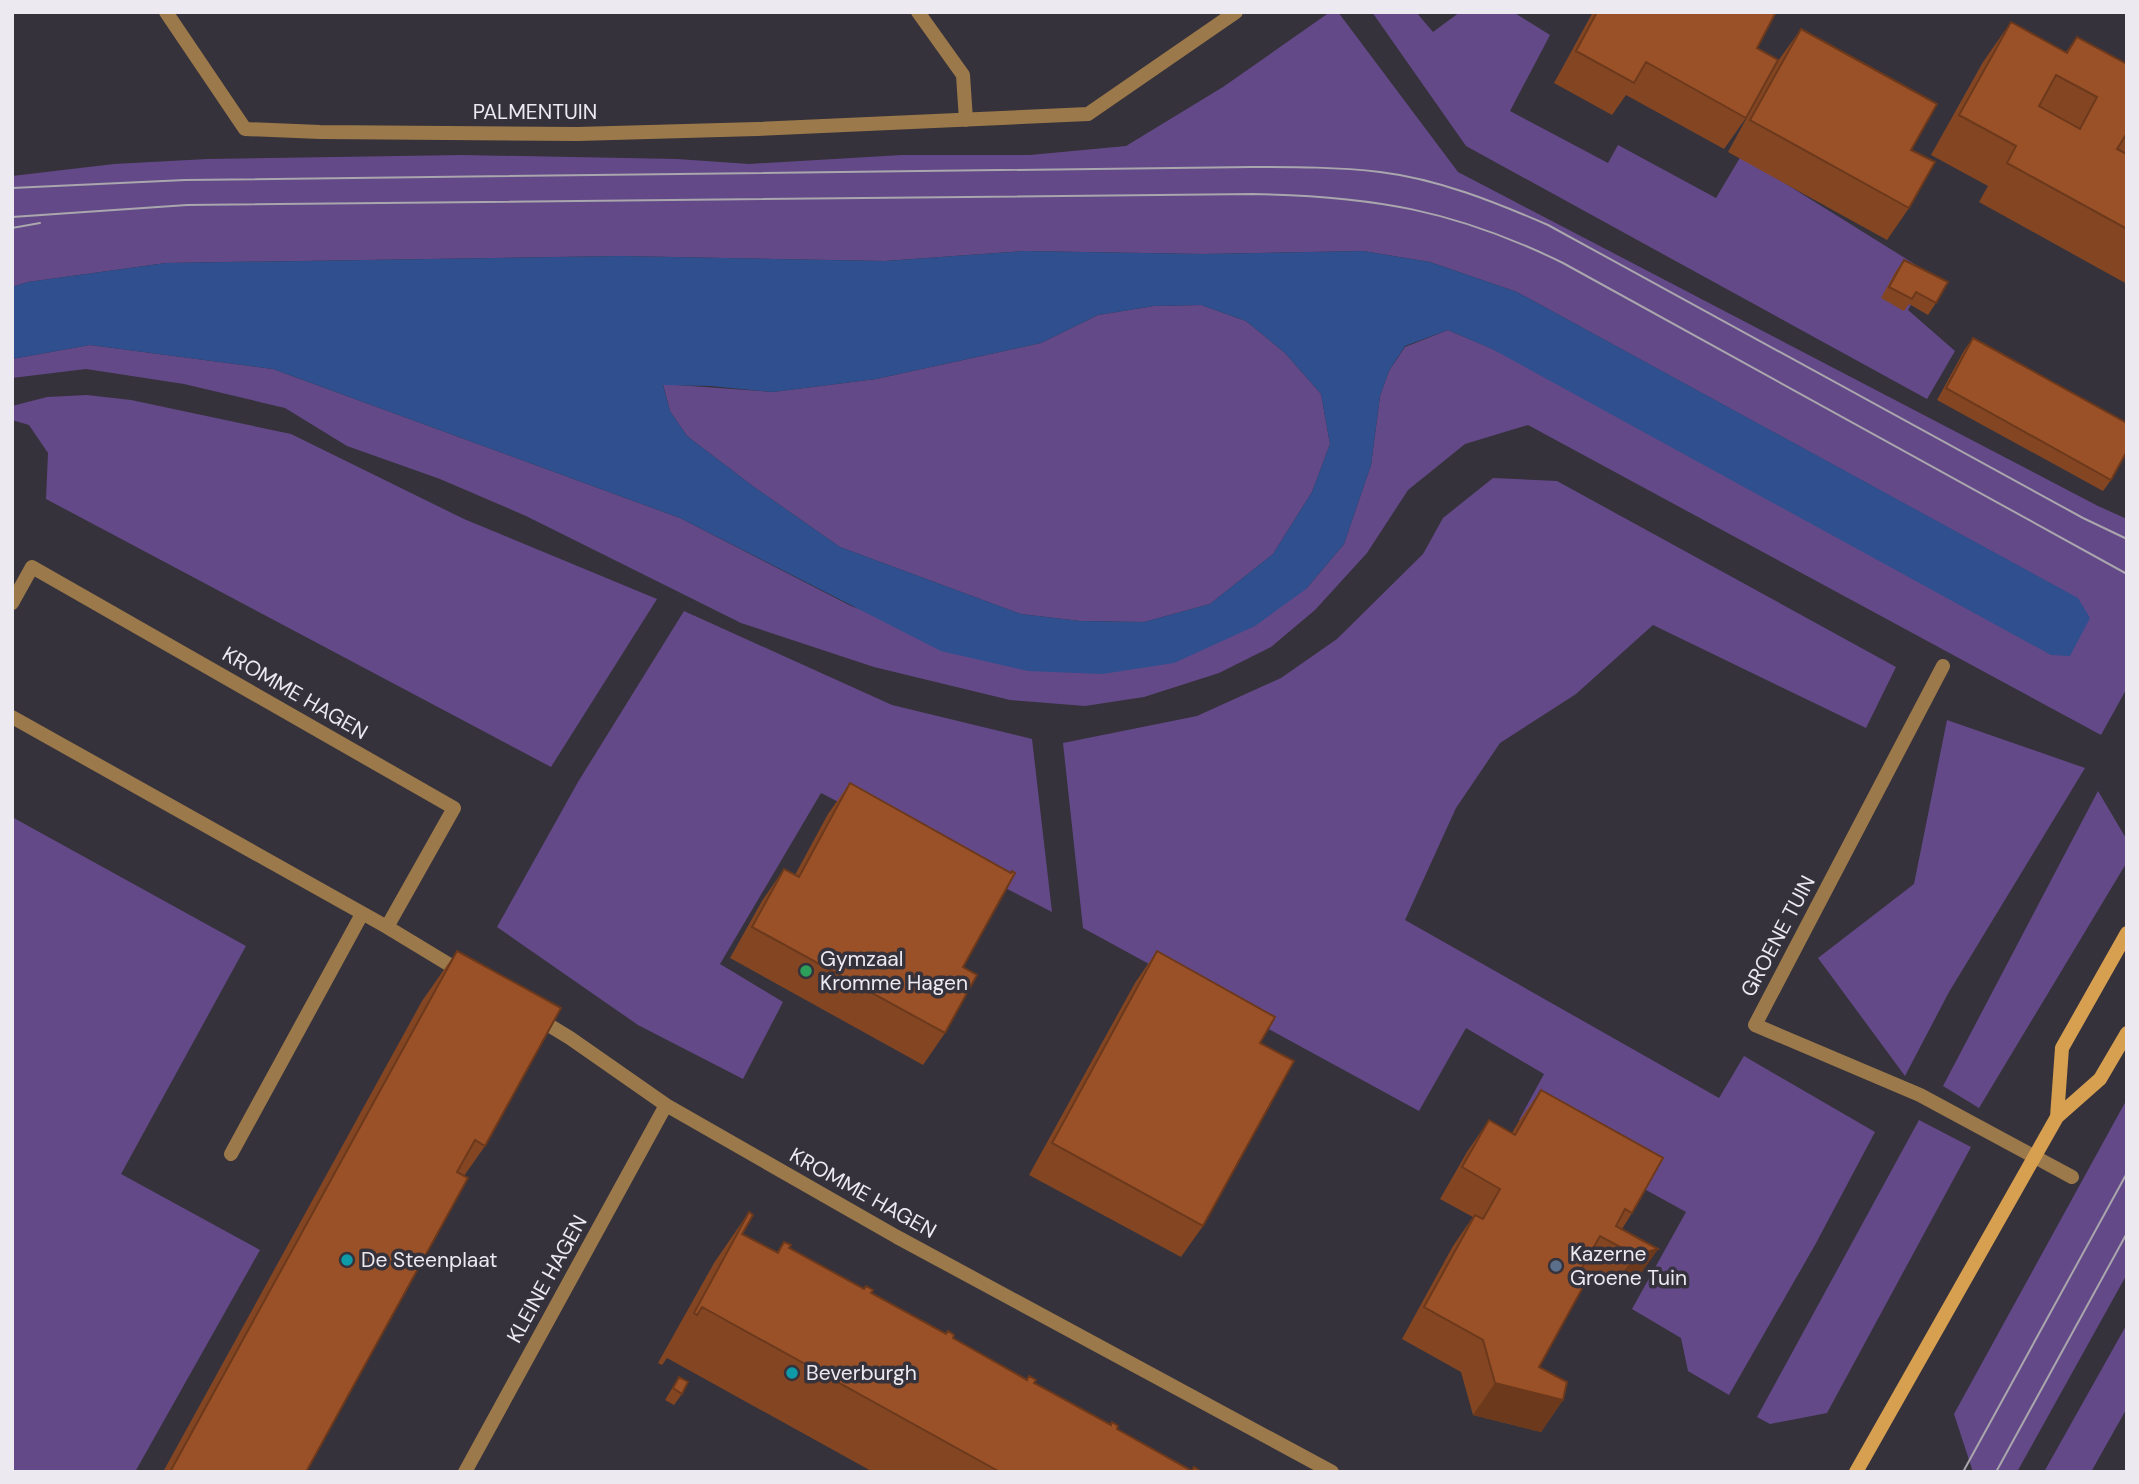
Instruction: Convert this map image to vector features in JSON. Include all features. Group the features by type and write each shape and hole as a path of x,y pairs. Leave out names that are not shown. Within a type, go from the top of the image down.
{"street":[{"name":"PALMENTUIN","path":"166,12 245,129 576,134 1088,114 1236,12"},
{"path":"918,12 963,75 966,120"},
{"name":"KROMME HAGEN","path":"12,603 32,567 454,808 387,927"},
{"name":"GROENE TUIN","path":"1943,666 1755,1025 1920,1095 2073,1177"},
{"path":"12,717 387,927 478,982"},
{"path":"231,1154 362,914"},
{"path":"2057,1117 2062,1048 2127,933"},
{"name":"KROMME HAGEN","path":"524,1010 570,1038 666,1105 897,1237 1332,1472"},
{"path":"1856,1472 2057,1117 2100,1079 2127,1033"},
{"name":"KLEINE HAGEN","path":"465,1472 666,1105"}],"shaded area":[{"path":"1330,12 1338,12 1458,172 2127,519 2127,688 2101,735 1528,425 1465,444 1408,490 1367,553 1315,610 1271,647 1219,673 1144,697 1085,706 1010,700 874,667 741,623 526,516 440,479 347,446 285,408 184,384 86,369 12,378 12,359 90,345 273,369 680,518 851,606 1028,671 1306,589 1344,544 1371,465 1380,396 1389,371 1405,347 1448,330 2077,598 1517,292 1430,262 1363,251 1203,254 1024,251 885,261 621,256 166,263 28,282 12,287 12,176 114,164 207,159 463,155 677,159 749,164 902,155 1030,155 1126,146 1223,87"},
{"path":"1372,12 1416,12 1433,32 1460,12 1513,12 1550,35 1510,111 1608,163 1618,145 1716,198 1741,156 1929,273 1908,310 1955,351 1927,399 1466,146"},
{"path":"1201,305 1246,321 1285,353 1321,394 1330,444 1312,492 1273,554 1210,604 1144,622 1080,621 1021,614 840,547 687,436 670,411 663,384 773,392 876,379 1041,343 1098,315 1154,306"},
{"path":"87,395 131,400 291,434 464,519 657,599 551,767 46,499 48,453 29,425 12,420 12,406 47,397"},
{"path":"1493,478 1557,481 1896,667 1866,728 1653,625 1576,694 1500,743 1456,808 1405,920 1719,1098 1744,1056 1875,1132 1815,1245 1729,1395 1688,1371 1681,1338 1632,1309 1686,1212 1519,1120 1544,1074 1466,1028 1419,1111 1083,928 1063,743 1197,716 1281,678 1337,639 1423,554 1443,518"},
{"path":"684,611 892,705 1032,739 1052,912 821,793 720,964 783,1002 743,1079 638,1025 497,927 578,782"},
{"path":"1947,720 2085,768 1949,992 1905,1076 1818,958 1914,884"},
{"path":"2098,791 2127,840 2127,862 1979,1108 1943,1086"},
{"path":"12,817 246,946 121,1174 260,1250 135,1472 12,1472"},
{"path":"2127,1099 2127,1274 2017,1472 1973,1472 1954,1414"},
{"path":"1919,1120 1971,1147 1827,1413 1770,1424 1757,1417"},
{"path":"2127,1324 2127,1408 2091,1472 2044,1472"}],"water":[{"path":"1024,251 1203,254 1363,251 1430,262 1517,292 2078,598 2090,618 2070,656 2051,655 1492,349 1448,330 1405,346 1389,371 1380,396 1371,465 1344,544 1306,589 1255,626 1174,663 1102,674 1028,671 941,651 680,518 273,369 90,345 12,359 12,287 28,282 166,263 621,256 885,261","holes":["1201,305 1246,321 1285,353 1321,394 1330,444 1312,492 1273,554 1210,604 1144,622 1080,621 1021,614 840,547 687,436 670,411 663,385 773,392 876,379 1041,343 1098,315 1154,306"]}],"building":[{"path":"1597,12 1776,12 1757,48 1778,60 1746,118 1646,62 1634,83 1576,51"},
{"path":"2011,22 2067,53 2077,37 2127,64 2127,133 2117,149 2127,154 2127,229 2007,163 2016,146 1959,115","holes":["2056,75 2097,97 2080,129 2039,106"]},
{"path":"1801,29 1937,104 1911,150 1935,162 1909,208 1750,120"},
{"path":"1904,260 1948,282 1936,303 1916,292 1912,299 1889,287"},
{"path":"1973,338 2127,423 2127,451 2111,480 1946,388"},
{"path":"850,783 1015,873 963,967 977,975 945,1033 752,927 784,869 799,877"},
{"name":"De Steenplaat","path":"457,951 561,1008 485,1146 475,1140 457,1172 468,1178 306,1472 170,1472"},
{"path":"1157,951 1275,1017 1260,1043 1294,1061 1203,1226 1052,1143"},
{"path":"1541,1090 1663,1158 1632,1213 1625,1209 1616,1226 1658,1249 1635,1255 1600,1236 1579,1273 1588,1278 1539,1367 1567,1382 1563,1400 1495,1383 1483,1340 1424,1307 1475,1215 1483,1219 1500,1189 1462,1167 1489,1120 1515,1135"},
{"path":"749,1212 753,1215 742,1234 778,1253 784,1242 791,1245 789,1248 864,1289 866,1286 873,1290 871,1293 946,1334 948,1331 954,1335 953,1338 1027,1380 1029,1376 1036,1380 1034,1383 1111,1425 1112,1422 1118,1426 1117,1429 1192,1471 1194,1467 1200,1472 1000,1472 702,1307 697,1315 694,1313"},
{"path":"679,1377 688,1382 682,1394 673,1388"}],"tram line":[{"path":"12,188 185,180 1252,167 1348,169 1402,175 1466,192 1548,225 2083,518 2127,539"},
{"path":"12,217 187,205 1253,194 1336,198 1412,209 1486,230 1563,263 2127,574"},
{"path":"12,228 40,223"},
{"path":"1963,1472 2127,1173"},
{"path":"1996,1472 2127,1233"}],"place":[{"name":"Gymzaal Kromme Hagen","path":"806,971"},
{"name":"De Steenplaat","path":"347,1260"},
{"name":"Kazerne Groene Tuin","path":"1556,1266"},
{"name":"Beverburgh","path":"792,1373"}]}
